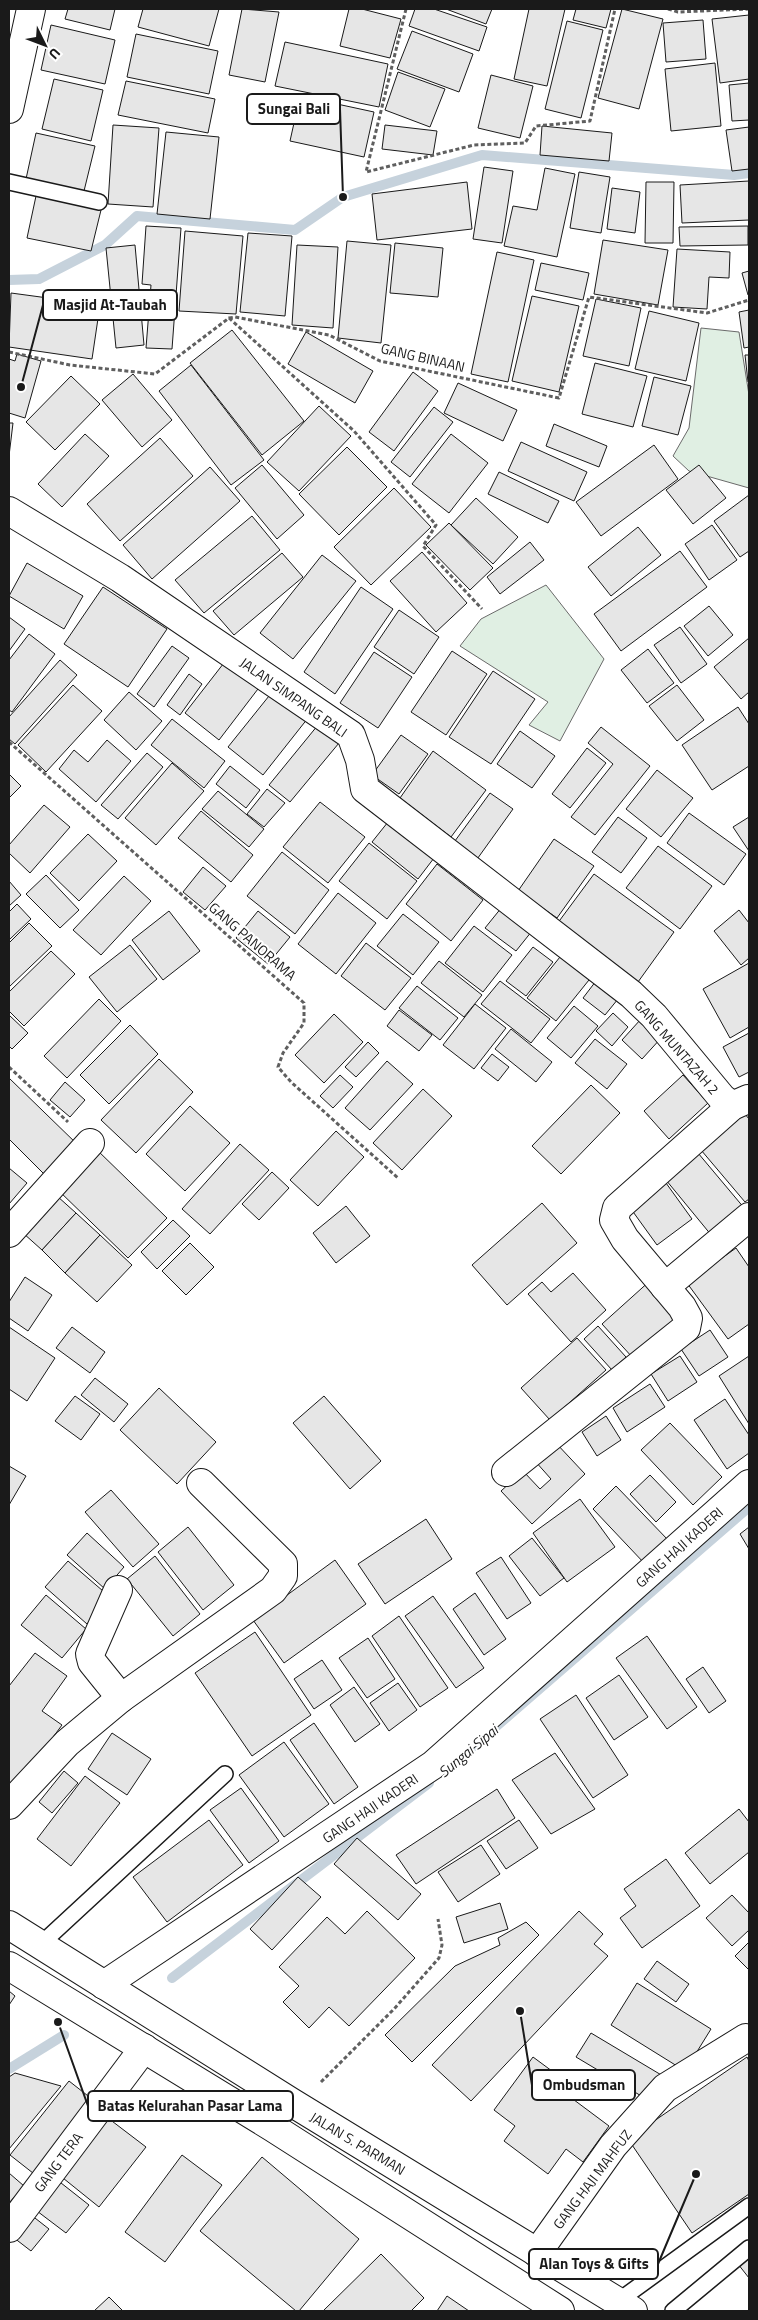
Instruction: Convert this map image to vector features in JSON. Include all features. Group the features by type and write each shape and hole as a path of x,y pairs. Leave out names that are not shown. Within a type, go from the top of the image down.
{"main road":[{"path":"9,110 31,9"},
{"name":"JALAN SIMPANG BALI","path":"9,511 120,578 351,735 360,760 365,789 631,994"},
{"name":"GANG MUNTAZAH 2","path":"631,994 654,1016 722,1098 744,1102"},
{"path":"506,1472 686,1328 688,1318 682,1307 625,1239 614,1220 618,1208 744,1102"},
{"path":"9,1233 90,1143"},
{"path":"665,1287 749,1217"},
{"path":"9,1805 67,1743 121,1698 273,1590 283,1576 283,1564 202,1483"},
{"name":"GANG HAJI KADERI","path":"104,1985 433,1765 749,1484"},
{"path":"118,1590 90,1654 92,1662 121,1698"},
{"name":"JALAN S. PARMAN","path":"9,1925 291,2102 625,2306"},
{"path":"9,1966 176,2068 560,2311"},
{"name":"GANG HAJI MAHFUZ","path":"537,2253 613,2146 665,2088 746,2038"},
{"path":"176,2068 194,2041"},
{"name":"GANG TERA","path":"9,2228 144,2048"}],"lane":[{"path":"9,182 99,202"},
{"path":"40,1945 225,1774"},
{"path":"625,2306 749,2206"},
{"path":"673,2311 749,2248"}],"path":[{"path":"406,9 366,172 474,145 524,143 536,126 590,121 615,9"},
{"path":"668,9 678,12 749,9"},
{"name":"GANG BINAAN","path":"229,318 235,317 329,335 380,361 558,398 589,297 708,314 749,300"},
{"path":"9,352 70,365 155,374 229,318 354,431 436,525 423,546 482,609"},
{"name":"GANG PANORAMA","path":"9,742 304,1003 304,1023 283,1053 278,1067 291,1082 398,1178"},
{"path":"9,1067 90,1143"},
{"path":"291,2102 322,2081 394,2009 440,1958 442,1946 438,1919"}],"green space":[{"path":"701,328 739,332 749,395 749,488 689,471 673,456 689,428"},
{"path":"546,585 604,659 560,741 529,725 548,702 460,646 481,619"}],"building":[{"path":"68,9 115,9 110,30 65,19"},
{"path":"143,9 219,9 209,46 138,27"},
{"path":"242,9 279,12 265,82 229,75"},
{"path":"349,9 362,9 401,19 390,58 340,46"},
{"path":"415,9 434,9 487,27 479,51 409,26"},
{"path":"446,9 492,9 486,24"},
{"path":"529,9 565,9 547,86 514,79"},
{"path":"576,9 611,9 606,28 573,20"},
{"path":"622,9 663,19 639,109 598,98"},
{"path":"749,15 749,79 720,83 712,19"},
{"path":"703,20 706,59 666,62 663,23"},
{"path":"567,21 603,30 581,118 545,109"},
{"path":"51,25 115,40 105,84 41,70"},
{"path":"412,31 473,54 459,92 397,69"},
{"path":"136,34 218,51 209,94 127,77"},
{"path":"285,42 388,64 379,107 275,86"},
{"path":"715,63 721,126 671,131 665,69"},
{"path":"398,72 445,89 430,127 385,110"},
{"path":"491,75 533,86 520,138 478,128"},
{"path":"54,79 103,90 91,141 42,129"},
{"path":"126,81 215,99 208,133 118,115"},
{"path":"749,83 749,120 732,121 729,85"},
{"path":"300,96 374,112 364,157 290,141"},
{"path":"113,125 159,128 153,207 108,204"},
{"path":"385,125 437,131 433,155 382,149"},
{"path":"542,126 612,133 609,161 540,155"},
{"path":"749,127 749,169 732,171 726,130"},
{"path":"166,132 219,137 210,219 157,214"},
{"path":"36,133 95,146 84,191 26,179"},
{"path":"484,167 513,171 502,243 473,239"},
{"path":"545,168 575,174 557,257 504,246 513,206 537,210"},
{"path":"579,172 610,177 601,233 570,228"},
{"path":"749,181 749,220 682,223 680,185"},
{"path":"467,182 472,229 377,240 372,194"},
{"path":"646,182 674,182 673,243 645,243"},
{"path":"612,188 640,192 635,233 607,229"},
{"path":"36,196 101,210 91,251 27,238"},
{"path":"146,226 181,228 172,349 146,348 151,285 142,284"},
{"path":"748,226 748,245 680,246 679,227"},
{"path":"185,231 243,236 236,314 179,311"},
{"path":"248,233 292,236 285,316 240,312"},
{"path":"603,240 668,250 658,305 594,294"},
{"path":"347,241 391,245 381,343 338,338"},
{"path":"395,243 443,248 438,297 390,293"},
{"path":"135,245 144,345 116,348 106,248"},
{"path":"297,245 338,247 333,328 292,325"},
{"path":"677,249 730,252 729,278 709,277 707,309 673,307"},
{"path":"497,252 534,260 508,382 471,374"},
{"path":"541,263 589,273 583,300 535,290"},
{"path":"749,271 749,295 748,295 742,273"},
{"path":"11,293 100,305 92,359 9,347"},
{"path":"532,296 579,306 559,392 512,381"},
{"path":"596,299 641,308 629,366 583,356"},
{"path":"749,310 749,347 744,348 739,312"},
{"path":"649,311 699,323 686,381 635,369"},
{"path":"232,330 304,421 262,455 190,363"},
{"path":"306,332 373,371 355,403 288,364"},
{"path":"17,354 41,361 25,418 9,413 9,359 15,361"},
{"path":"745,355 749,355 749,382 748,382"},
{"path":"595,363 647,376 633,427 582,414"},
{"path":"191,365 264,460 231,485 159,391"},
{"path":"413,372 438,391 394,451 369,432"},
{"path":"133,374 172,420 142,447 102,400"},
{"path":"71,376 100,404 55,450 26,422"},
{"path":"654,377 691,386 678,435 642,426"},
{"path":"458,383 517,410 503,441 444,413"},
{"path":"319,406 351,436 299,491 267,462"},
{"path":"434,407 453,422 410,477 391,462"},
{"path":"9,423 13,423 9,456"},
{"path":"554,424 607,446 599,467 546,446"},
{"path":"85,434 109,456 62,507 38,484"},
{"path":"451,434 488,463 449,513 412,484"},
{"path":"160,438 193,476 120,541 87,504"},
{"path":"521,442 587,472 574,501 508,471"},
{"path":"654,445 678,479 601,536 576,502"},
{"path":"347,447 387,487 339,535 299,494"},
{"path":"262,465 304,515 277,539 235,488"},
{"path":"699,465 726,498 693,524 666,490"},
{"path":"210,467 240,501 152,579 123,545"},
{"path":"499,472 559,501 548,523 488,494"},
{"path":"394,488 431,527 371,585 334,547"},
{"path":"749,495 749,551 740,557 714,521"},
{"path":"476,498 518,537 493,564 451,525"},
{"path":"252,516 280,550 204,613 175,580"},
{"path":"449,523 493,568 470,590 426,545"},
{"path":"712,525 737,560 709,580 685,544"},
{"path":"638,527 661,555 611,596 588,567"},
{"path":"530,542 544,560 500,594 487,577"},
{"path":"680,551 707,587 621,651 594,614"},
{"path":"422,552 467,603 436,632 390,581"},
{"path":"282,553 303,577 234,635 213,611"},
{"path":"322,555 356,581 293,659 260,633"},
{"path":"27,563 83,596 64,629 9,596"},
{"path":"103,587 167,629 128,687 64,644"},
{"path":"361,587 393,609 335,694 304,672"},
{"path":"709,606 733,635 708,656 684,626"},
{"path":"399,610 439,637 414,674 374,647"},
{"path":"9,617 25,629 9,651"},
{"path":"680,627 707,664 681,683 654,645"},
{"path":"29,634 55,654 12,712 9,710 9,660"},
{"path":"749,638 749,692 741,699 714,667"},
{"path":"172,646 189,658 154,707 137,694"},
{"path":"648,649 674,683 647,703 621,670"},
{"path":"452,651 487,674 446,735 411,712"},
{"path":"374,652 412,677 378,728 340,703"},
{"path":"227,659 261,685 219,740 185,713"},
{"path":"60,660 77,675 15,744 9,739 9,717"},
{"path":"493,671 535,699 491,764 449,737"},
{"path":"189,674 202,684 180,715 167,705"},
{"path":"73,685 102,711 46,772 18,745"},
{"path":"677,685 704,720 677,741 649,706"},
{"path":"273,691 308,718 263,775 228,747"},
{"path":"129,692 162,721 136,750 104,720"},
{"path":"738,707 749,724 749,766 712,790 682,745"},
{"path":"172,719 225,761 204,788 151,745"},
{"path":"318,725 339,743 290,802 269,785"},
{"path":"601,727 650,766 595,835 571,817 613,764 588,743"},
{"path":"520,731 555,756 532,788 497,764"},
{"path":"401,735 428,754 399,794 372,775"},
{"path":"107,740 131,761 96,802 59,769 74,750 88,762"},
{"path":"587,748 606,763 570,808 552,794"},
{"path":"433,751 486,790 451,837 400,798"},
{"path":"147,753 163,767 118,819 101,805"},
{"path":"172,763 204,791 156,845 125,818"},
{"path":"230,766 260,790 246,808 216,784"},
{"path":"657,770 693,798 661,837 626,809"},
{"path":"9,774 21,786 9,798"},
{"path":"267,789 285,803 264,827 247,814"},
{"path":"218,791 264,829 249,847 202,809"},
{"path":"490,793 513,809 475,862 452,845"},
{"path":"320,802 365,837 328,883 283,847"},
{"path":"44,805 70,827 30,873 9,853 9,845"},
{"path":"201,811 253,855 231,882 178,838"},
{"path":"689,813 746,854 724,885 667,843"},
{"path":"618,817 647,838 621,873 592,852"},
{"path":"749,817 749,851 733,827"},
{"path":"388,822 434,858 418,879 372,842"},
{"path":"88,834 117,861 79,901 50,873"},
{"path":"554,839 594,866 557,918 518,891"},
{"path":"369,843 417,881 387,919 339,881"},
{"path":"658,846 712,886 680,929 626,888"},
{"path":"282,852 329,890 295,934 247,896"},
{"path":"437,864 483,900 451,941 406,904"},
{"path":"203,867 226,886 205,910 183,892"},
{"path":"594,874 674,932 638,982 557,924"},
{"path":"46,875 79,910 60,928 26,894"},
{"path":"124,876 151,901 101,955 73,930"},
{"path":"9,881 21,895 9,906"},
{"path":"338,893 376,923 336,974 298,944"},
{"path":"17,904 31,919 9,940 9,912"},
{"path":"502,907 532,931 516,951 485,928"},
{"path":"739,910 749,923 749,958 741,965 714,931"},
{"path":"169,911 200,951 163,980 132,940"},
{"path":"258,911 290,937 268,964 236,938"},
{"path":"403,914 439,942 413,975 377,946"},
{"path":"29,923 52,946 9,987 9,943"},
{"path":"474,926 512,955 483,992 445,963"},
{"path":"366,943 411,978 385,1010 341,976"},
{"path":"130,945 157,979 117,1012 89,977"},
{"path":"533,947 553,962 526,996 506,981"},
{"path":"51,951 75,974 24,1026 9,1011 9,992"},
{"path":"564,952 593,975 556,1021 527,998"},
{"path":"439,961 482,995 464,1017 421,983"},
{"path":"749,963 749,1027 730,1038 703,989"},
{"path":"500,981 550,1019 531,1043 481,1004"},
{"path":"596,981 618,999 605,1015 583,998"},
{"path":"417,986 458,1018 440,1040 399,1008"},
{"path":"99,999 121,1021 67,1078 44,1056"},
{"path":"475,1004 506,1028 474,1069 443,1045"},
{"path":"574,1006 598,1026 571,1058 547,1038"},
{"path":"399,1010 432,1035 419,1051 387,1026"},
{"path":"613,1013 628,1027 612,1046 596,1031"},
{"path":"334,1014 363,1042 324,1083 295,1055"},
{"path":"9,1015 28,1033 12,1049 9,1046"},
{"path":"641,1019 662,1037 642,1059 622,1040"},
{"path":"130,1025 158,1054 109,1104 80,1075"},
{"path":"511,1029 552,1062 536,1082 495,1049"},
{"path":"749,1033 749,1072 739,1077 723,1047"},
{"path":"595,1039 627,1064 607,1089 575,1063"},
{"path":"368,1042 379,1053 356,1077 345,1067"},
{"path":"492,1054 509,1067 498,1081 481,1068"},
{"path":"159,1059 193,1092 136,1153 101,1120"},
{"path":"387,1061 413,1084 370,1130 345,1108"},
{"path":"340,1075 353,1087 333,1108 320,1096"},
{"path":"683,1075 708,1103 669,1139 644,1111"},
{"path":"9,1078 79,1146 48,1178 9,1139"},
{"path":"65,1082 85,1100 70,1117 50,1100"},
{"path":"591,1085 620,1113 561,1174 532,1146"},
{"path":"423,1089 452,1116 402,1170 373,1143"},
{"path":"190,1106 230,1143 185,1191 146,1154"},
{"path":"745,1114 749,1119 749,1199 745,1202 701,1150"},
{"path":"336,1131 364,1157 318,1206 290,1180"},
{"path":"240,1144 269,1170 210,1234 182,1209"},
{"path":"95,1148 167,1218 128,1258 56,1188"},
{"path":"698,1153 745,1209 712,1236 666,1180"},
{"path":"9,1168 27,1183 9,1204"},
{"path":"272,1172 289,1188 259,1220 242,1204"},
{"path":"666,1183 692,1219 657,1245 631,1209"},
{"path":"57,1196 76,1213 42,1250 23,1233"},
{"path":"542,1203 577,1243 507,1305 472,1265"},
{"path":"346,1206 370,1236 336,1263 313,1233"},
{"path":"76,1213 100,1235 65,1273 42,1250"},
{"path":"173,1220 190,1236 157,1269 141,1252"},
{"path":"100,1235 132,1265 97,1302 65,1273"},
{"path":"190,1243 214,1267 186,1295 162,1271"},
{"path":"736,1248 749,1267 749,1324 728,1339 687,1283"},
{"path":"573,1273 606,1310 571,1342 528,1294 542,1282 551,1292"},
{"path":"25,1277 52,1295 28,1331 9,1318 9,1302"},
{"path":"652,1279 683,1314 633,1358 602,1324"},
{"path":"598,1326 626,1357 612,1370 584,1339"},
{"path":"9,1327 55,1358 27,1401 9,1389"},
{"path":"72,1327 105,1352 90,1373 56,1348"},
{"path":"710,1330 728,1357 699,1376 681,1349"},
{"path":"577,1338 606,1370 550,1420 521,1388"},
{"path":"680,1356 697,1382 668,1401 651,1374"},
{"path":"749,1356 749,1424 719,1376"},
{"path":"95,1378 128,1404 114,1422 81,1395"},
{"path":"650,1384 665,1407 627,1432 613,1408"},
{"path":"159,1388 216,1442 177,1484 120,1430"},
{"path":"75,1396 100,1414 81,1440 55,1421"},
{"path":"324,1396 381,1461 350,1489 293,1423"},
{"path":"725,1399 749,1435 749,1453 727,1469 694,1420"},
{"path":"606,1416 621,1440 597,1456 582,1432"},
{"path":"670,1423 722,1477 693,1505 641,1450"},
{"path":"555,1442 585,1474 532,1524 501,1491 523,1471 540,1489 551,1479 535,1461"},
{"path":"9,1466 26,1476 9,1505"},
{"path":"650,1475 676,1502 656,1522 630,1494"},
{"path":"616,1486 669,1541 645,1564 593,1509"},
{"path":"111,1490 159,1544 133,1567 85,1512"},
{"path":"580,1499 615,1547 567,1582 533,1533"},
{"path":"426,1519 452,1559 385,1604 358,1564"},
{"path":"188,1527 234,1585 203,1610 158,1552"},
{"path":"749,1527 749,1549 740,1534"},
{"path":"87,1533 124,1567 105,1589 67,1555"},
{"path":"532,1538 564,1578 540,1596 509,1556"},
{"path":"155,1556 200,1614 173,1636 127,1579"},
{"path":"501,1557 531,1603 507,1619 476,1573"},
{"path":"335,1560 366,1604 284,1663 253,1620"},
{"path":"68,1561 110,1597 87,1624 45,1587"},
{"path":"475,1593 506,1639 484,1655 453,1609"},
{"path":"46,1595 86,1629 62,1658 21,1625"},
{"path":"433,1596 484,1668 456,1688 405,1616"},
{"path":"399,1616 448,1688 420,1707 372,1636"},
{"path":"255,1632 311,1715 252,1756 195,1673"},
{"path":"647,1636 697,1707 667,1729 616,1658"},
{"path":"368,1638 395,1679 367,1698 339,1658"},
{"path":"35,1653 67,1676 42,1711 62,1725 12,1793 9,1791 9,1686"},
{"path":"322,1660 342,1690 314,1709 294,1679"},
{"path":"703,1667 726,1701 709,1713 686,1679"},
{"path":"619,1675 648,1717 614,1740 586,1698"},
{"path":"398,1683 417,1710 389,1731 370,1703"},
{"path":"354,1687 380,1724 355,1742 330,1705"},
{"path":"576,1695 628,1775 593,1798 540,1719"},
{"path":"314,1723 358,1787 334,1804 290,1740"},
{"path":"112,1733 151,1759 127,1795 88,1769"},
{"path":"284,1742 329,1804 284,1837 239,1775"},
{"path":"555,1753 595,1809 551,1834 512,1780"},
{"path":"64,1771 78,1783 52,1813 39,1802"},
{"path":"85,1776 120,1803 71,1866 37,1839"},
{"path":"241,1788 279,1841 249,1863 210,1810"},
{"path":"497,1789 515,1818 416,1884 396,1855"},
{"path":"739,1809 749,1822 749,1852 710,1884 685,1853"},
{"path":"209,1820 243,1865 167,1922 133,1877"},
{"path":"519,1820 538,1848 506,1869 487,1841"},
{"path":"357,1838 421,1894 398,1920 334,1864"},
{"path":"481,1845 500,1874 458,1902 438,1872"},
{"path":"666,1859 700,1906 642,1948 620,1918 636,1906 624,1889"},
{"path":"298,1877 321,1897 272,1950 250,1929"},
{"path":"732,1895 749,1913 749,1930 732,1946 706,1918"},
{"path":"500,1903 508,1929 464,1943 456,1917"},
{"path":"367,1911 415,1958 349,2026 329,2007 309,2028 283,2002 299,1986 279,1967 327,1917 345,1934"},
{"path":"579,1911 603,1934 594,1944 608,1956 471,2101 432,2065"},
{"path":"526,1922 539,1935 412,2062 385,2035 455,1966 500,1945 498,1938"},
{"path":"749,1942 749,1970 735,1956"},
{"path":"657,1961 689,1984 676,2002 644,1979"},
{"path":"637,1983 711,2029 685,2071 611,2025"},
{"path":"9,1991 15,1996 9,2005"},
{"path":"591,2033 663,2076 648,2100 576,2057"},
{"path":"533,2057 556,2074 550,2082 609,2126 583,2162 566,2149 548,2174 504,2141 515,2126 494,2110"},
{"path":"747,2057 749,2061 749,2194 692,2233 628,2139"},
{"path":"15,2073 61,2086 9,2149 9,2077"},
{"path":"69,2081 97,2103 38,2177 10,2155"},
{"path":"104,2115 146,2147 99,2207 58,2174"},
{"path":"182,2155 222,2185 165,2262 125,2232"},
{"path":"262,2157 359,2239 299,2311 296,2311 200,2231"},
{"path":"9,2173 24,2186 9,2203"},
{"path":"56,2179 89,2205 66,2233 33,2208"},
{"path":"26,2211 49,2229 31,2251 9,2234"},
{"path":"381,2254 424,2298 411,2311 323,2311"},
{"path":"749,2255 749,2278 738,2264"},
{"path":"447,2296 469,2311 437,2311"},
{"path":"109,2297 123,2311 94,2311"}],"waterway":[{"path":"9,280 39,279 105,245 137,216 295,230 343,197 482,155 734,175 749,173"},
{"name":"Sungai Sipai","path":"446,1770 749,1507"},
{"name":"Sungai Sipai","path":"172,1978 429,1783"},
{"name":"Sungai Sipai","path":"9,2069 64,2035"}],"place":[{"name":"Sungai Bali","path":"343,197"},
{"name":"Masjid At-Taubah","path":"21,387"},
{"name":"Ombudsman","path":"520,2011"},
{"name":"Batas Kelurahan Pasar Lama","path":"58,2022"},
{"name":"Alan Toys & Gifts","path":"696,2174"}]}
